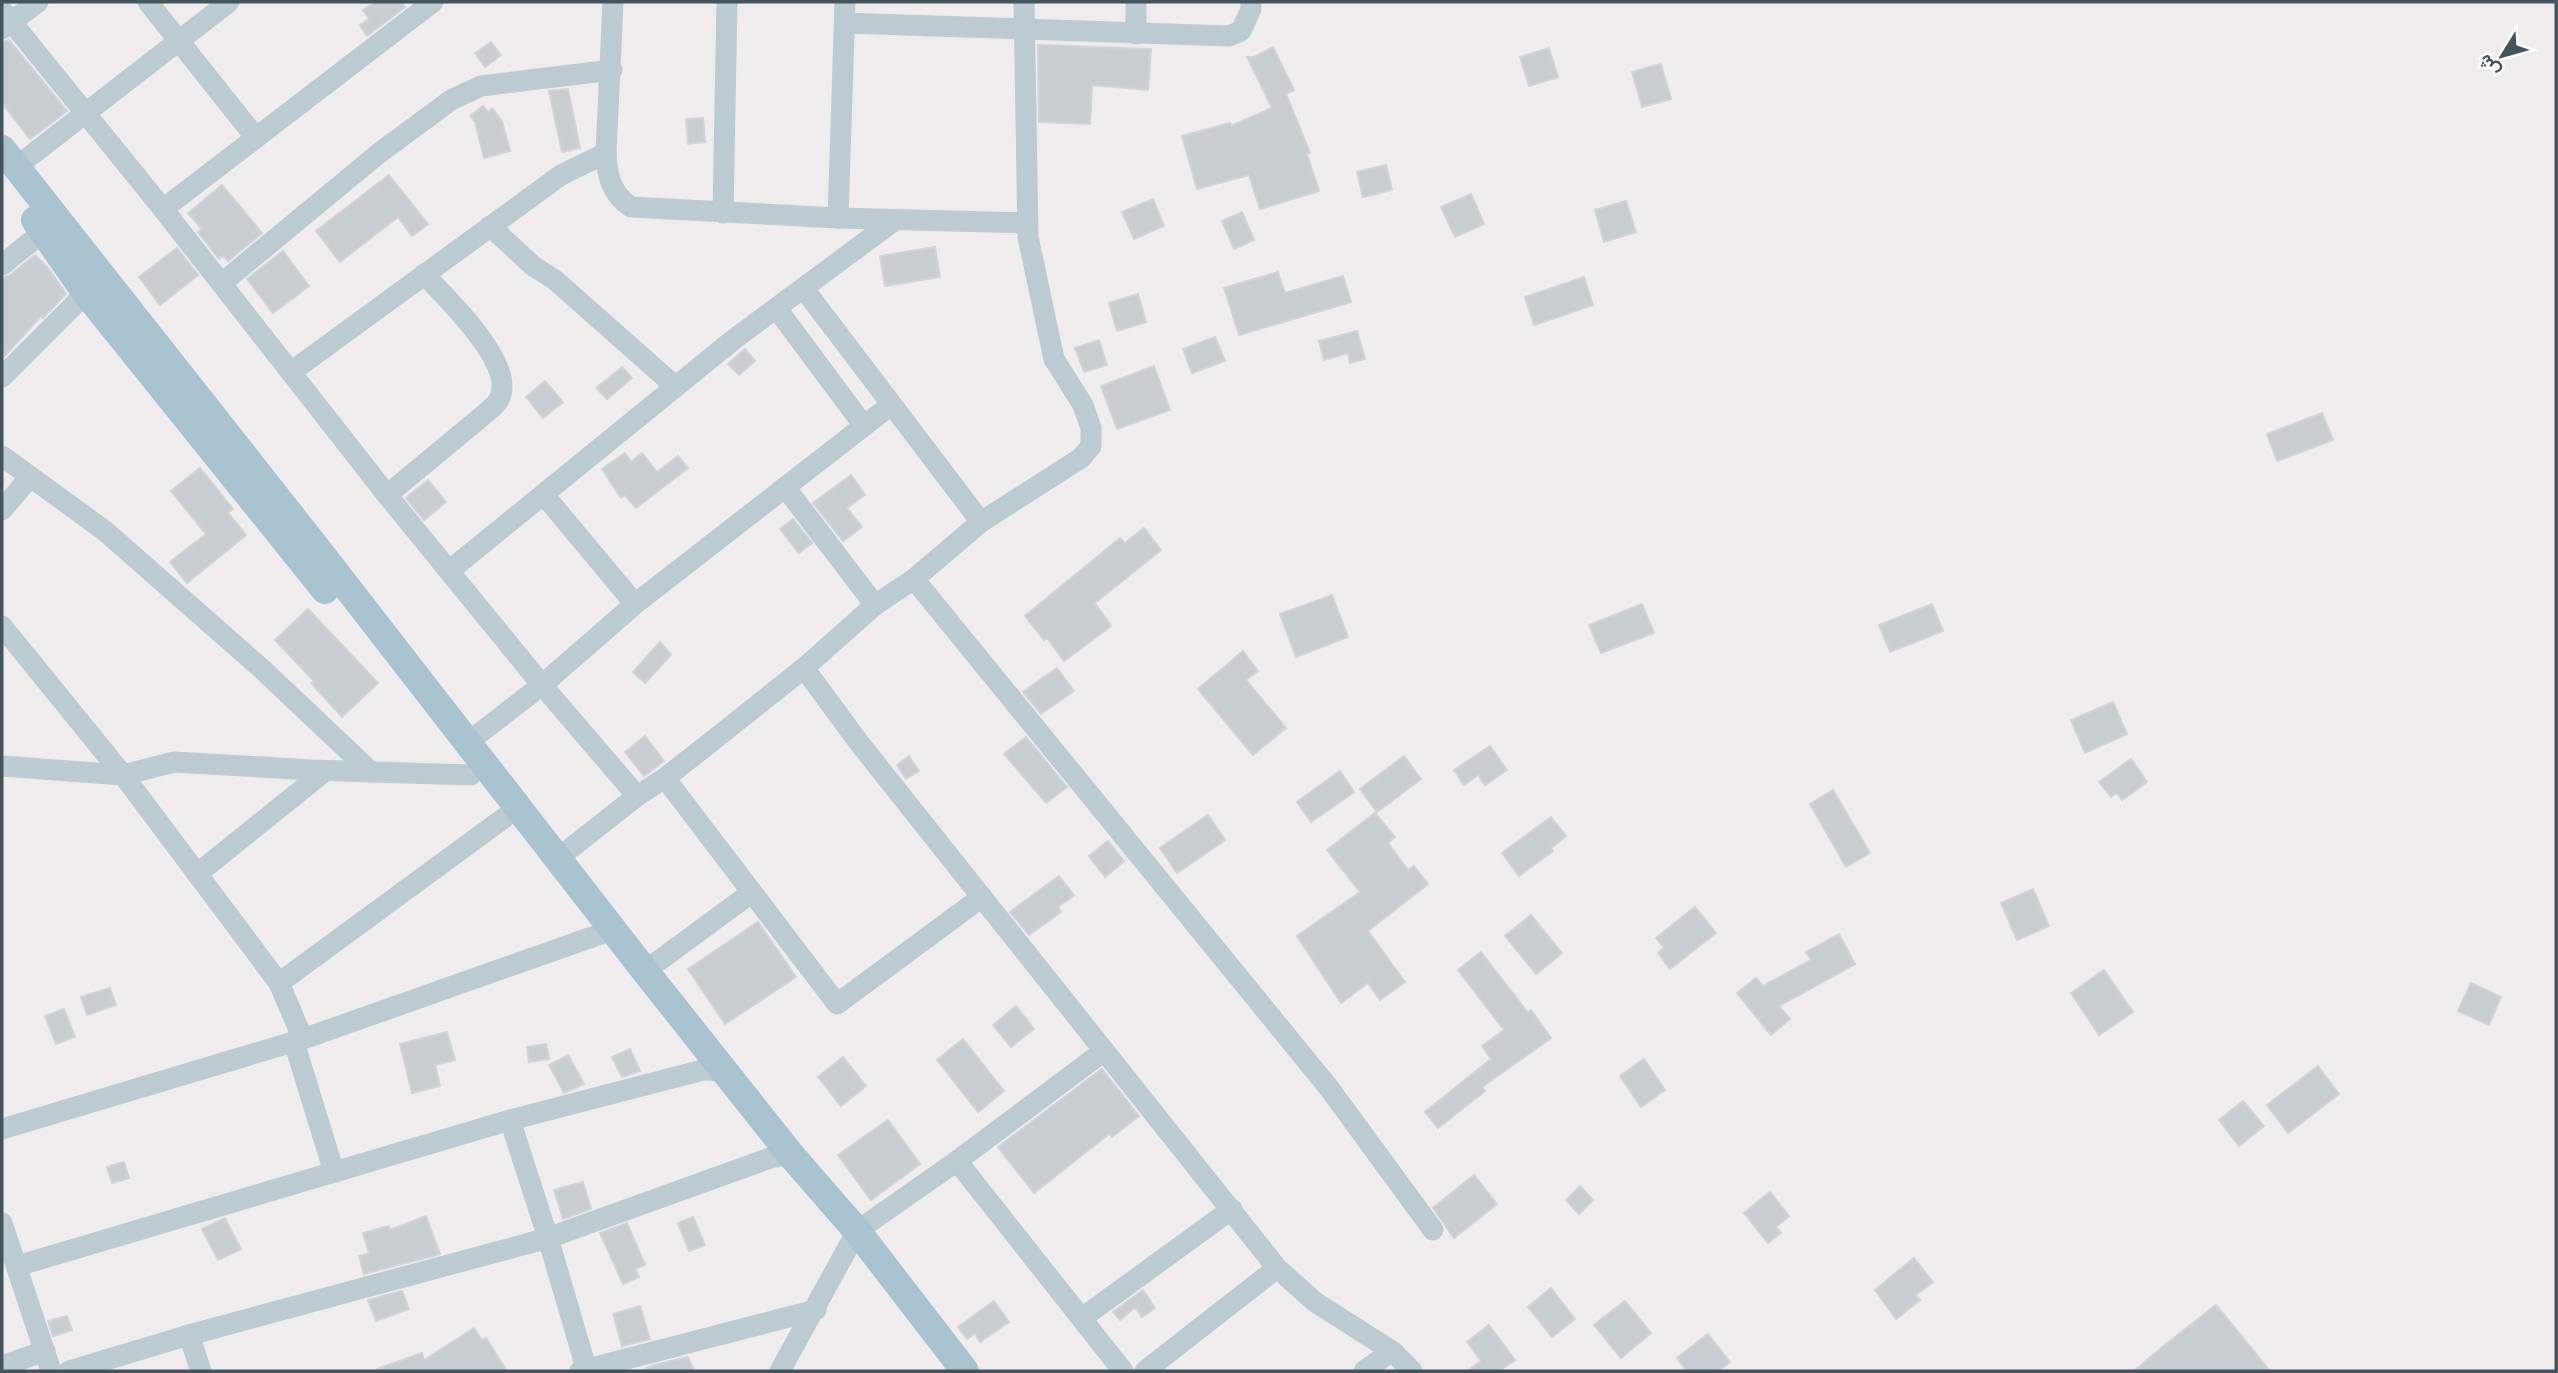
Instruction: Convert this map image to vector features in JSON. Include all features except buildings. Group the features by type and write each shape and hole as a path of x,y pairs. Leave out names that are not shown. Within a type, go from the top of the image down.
{"main road":[{"path":"6,164 44,231 86,293 504,818 604,933 782,1156 965,1371"},
{"path":"6,164 467,743 557,859 604,933 645,971 713,1070"},
{"path":"852,1240 944,1371"}],"street":[{"path":"38,2 5,20 85,112 387,495 636,796"},
{"path":"148,2 256,138"},
{"path":"6,164 85,112 229,2"},
{"path":"163,209 433,2"},
{"path":"613,2 607,176 622,201 631,207 838,218 1027,223"},
{"path":"723,213 727,2"},
{"path":"557,859 804,668 875,605 914,579 981,522 1081,458 1091,446 1091,428 1083,405 1054,359 1032,258 1027,223 1024,2"},
{"path":"1136,2 1136,34"},
{"path":"838,218 845,12 1023,28 1229,36 1241,31 1251,9 1251,2"},
{"path":"222,283 378,154 451,100 481,86 611,70"},
{"path":"291,372 561,175 606,153"},
{"path":"449,571 733,340 895,220"},
{"path":"490,226 533,266 555,280 676,387"},
{"path":"2,265 44,231"},
{"path":"387,495 486,413 498,401 502,388 500,373 492,354 424,274"},
{"path":"804,289 981,522"},
{"path":"2,377 86,293"},
{"path":"777,309 864,426"},
{"path":"467,743 542,685 635,604 891,405"},
{"path":"2,456 105,531 263,670 371,772"},
{"path":"2,510 30,477"},
{"path":"785,487 875,605"},
{"path":"544,495 635,604"},
{"path":"914,579 1329,1088 1433,1230"},
{"path":"2,626 123,775 279,983 298,1040 334,1172"},
{"path":"804,668 860,744 1277,1268 1315,1302 1392,1351 1412,1371"},
{"path":"2,765 123,775 174,762 325,771 471,775"},
{"path":"197,874 325,771"},
{"path":"665,778 837,1004 982,897"},
{"path":"279,983 504,818"},
{"path":"645,971 751,893"},
{"path":"2,1129 298,1040 604,933"},
{"path":"780,1371 816,1310 852,1240 1104,1051"},
{"path":"10,1258 334,1172 510,1121 713,1070"},
{"path":"510,1121 548,1238 584,1371 816,1310"},
{"path":"69,1371 189,1335 548,1238 782,1156"},
{"path":"957,1161 1123,1371"},
{"path":"1082,1318 1232,1209"},
{"path":"2,1223 10,1258 48,1361 2,1366"},
{"path":"1144,1371 1277,1268"},
{"path":"189,1335 201,1371"},
{"path":"1364,1371 1392,1351"}]}
